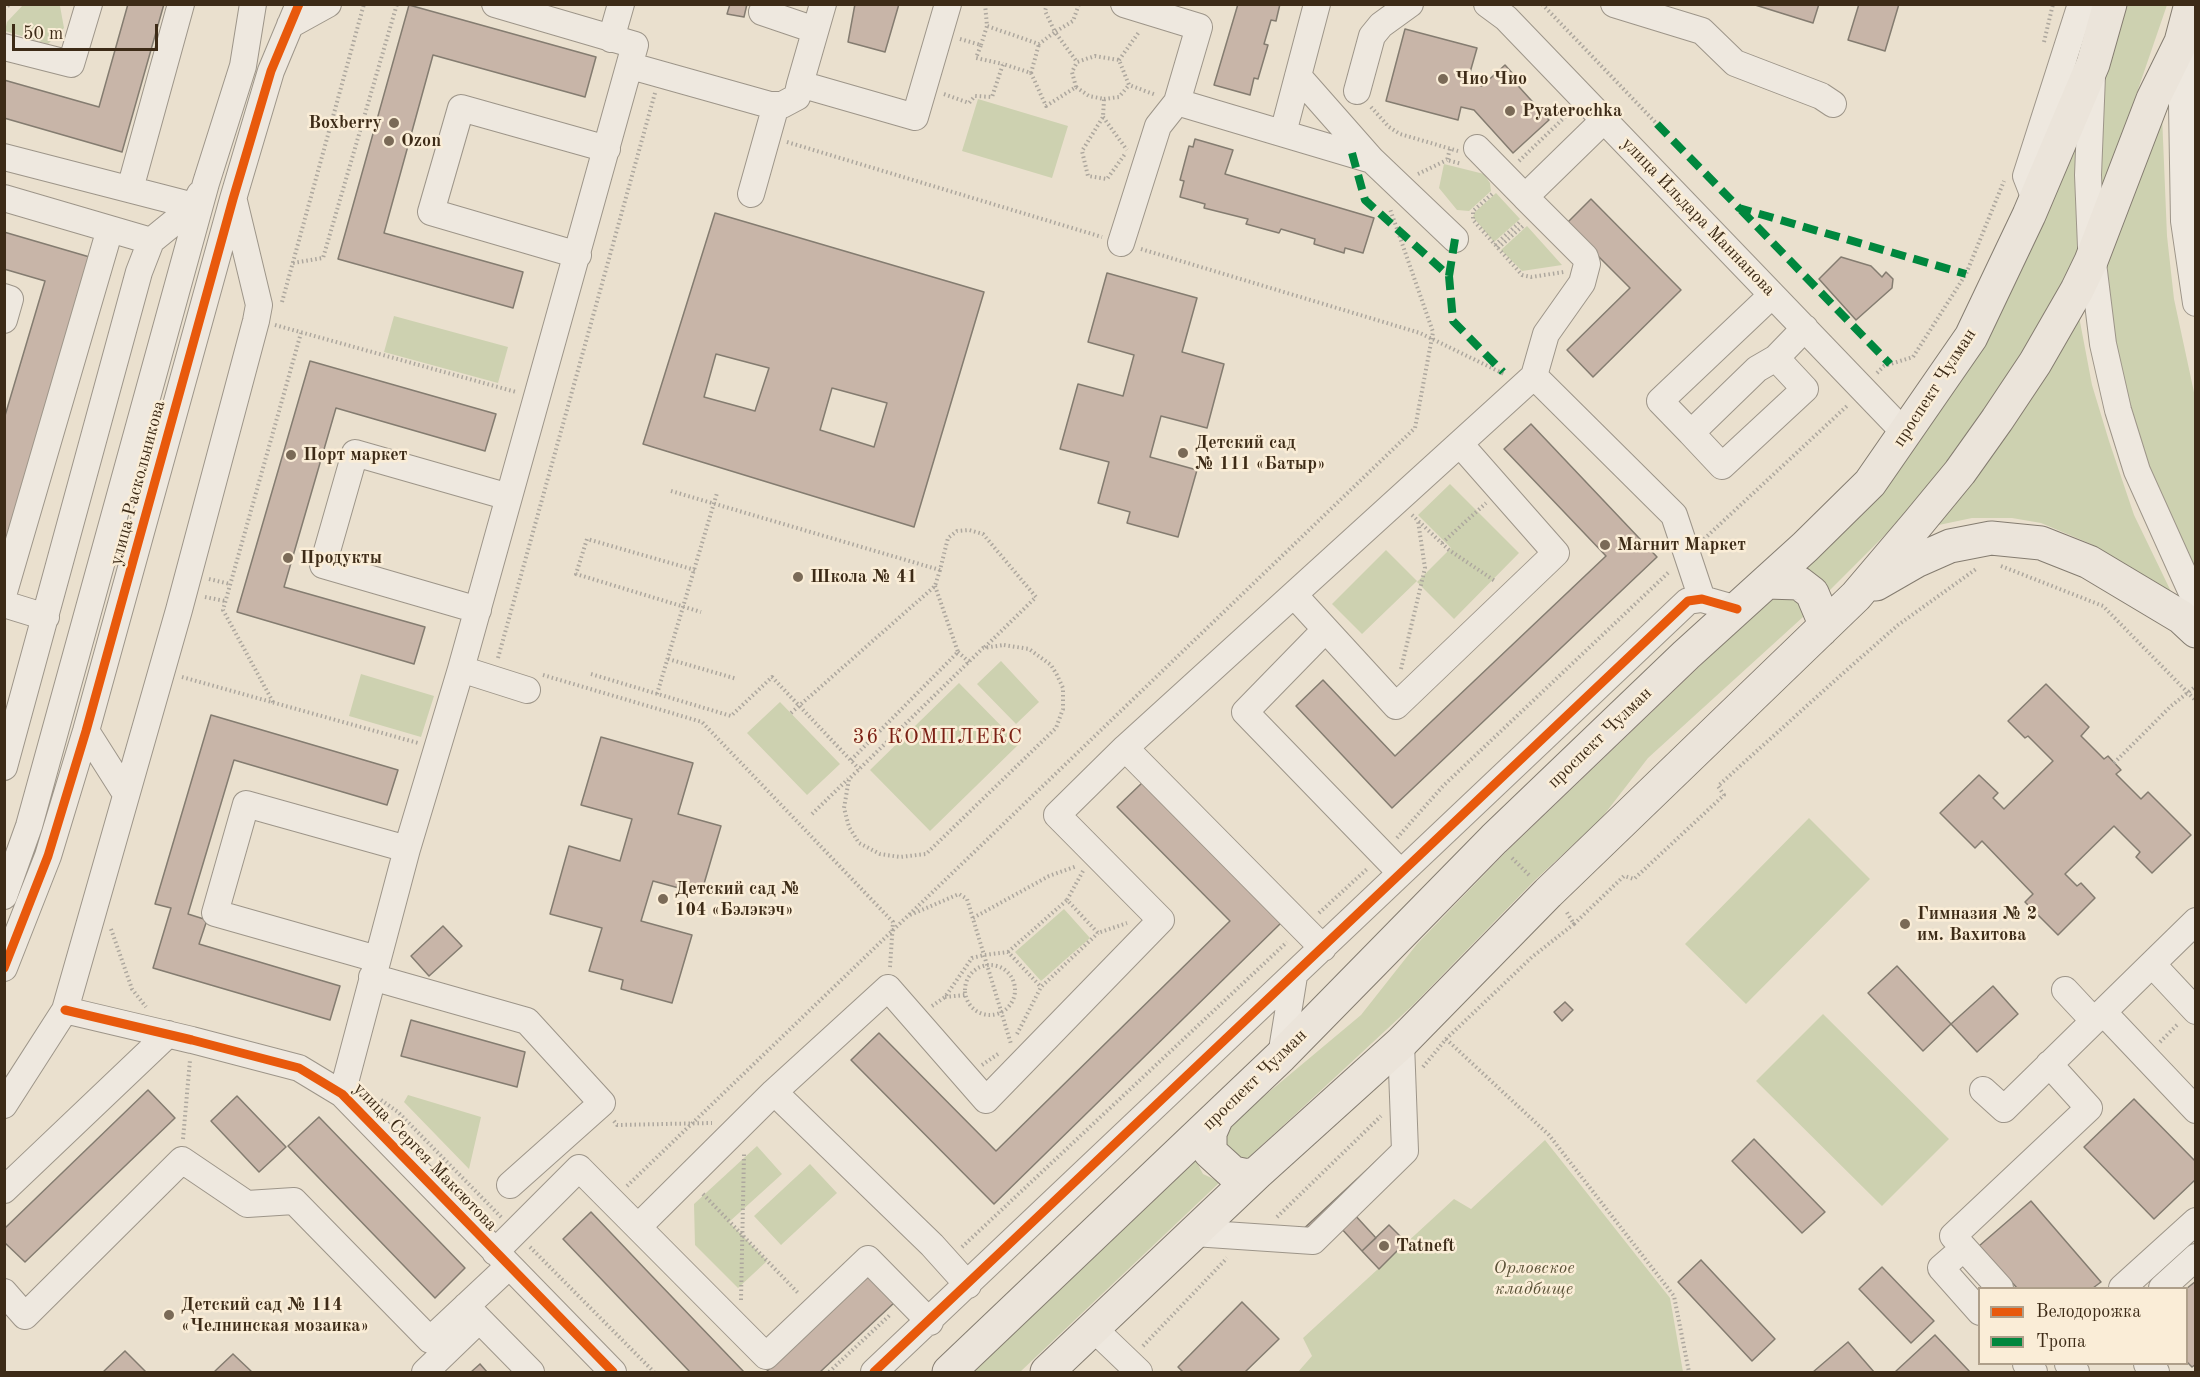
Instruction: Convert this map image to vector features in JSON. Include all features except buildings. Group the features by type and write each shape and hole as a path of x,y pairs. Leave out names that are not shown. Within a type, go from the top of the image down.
{"main road":[{"name":"проспект Чулман","path":"949,1372 1281,1056 1494,839 1870,483 1971,337 2035,200 2092,64 2110,4"},
{"path":"1047,1372 1257,1173 1401,1043 1548,893 1856,596 1960,472 2035,363 2091,261 2153,99 2181,42 2191,4"},
{"path":"1856,596 1917,561 1950,546 1990,538 2041,543 2089,562 2181,617 2196,631"},
{"path":"1767,582 1799,583 1812,593 1823,619 1821,630"},
{"path":"1217,1117 1210,1133 1210,1152 1233,1173 1248,1176 1257,1173"}],"street":[{"path":"4,47 71,64 89,4"},
{"path":"130,189 181,4"},
{"name":"улица Раскольникова","path":"4,896 29,826 206,183 243,66 253,4"},
{"path":"294,15 328,4"},
{"path":"611,39 621,4"},
{"path":"631,66 776,105 797,98 823,4"},
{"path":"800,84 915,117 948,4"},
{"path":"1283,133 1317,4"},
{"path":"1357,91 1372,36 1381,25 1410,4"},
{"name":"улица Ильдара Маннанова","path":"1486,4 1506,18 1906,434"},
{"path":"1614,4 1702,31 1735,63 1821,96 1833,104"},
{"path":"2035,200 2026,176 2081,4"},
{"path":"342,1094 407,849 478,610 635,45 499,5"},
{"path":"1121,243 1158,126 1161,101 1199,27 1136,8"},
{"path":"762,12 815,30"},
{"name":"улица Раскольникова","path":"4,968 48,856 86,731 233,198 271,71 294,15"},
{"path":"2181,42 2184,221 2196,303"},
{"path":"2092,64 2088,175 2091,261 2103,344 2118,410 2137,471 2196,602"},
{"path":"1299,76 1372,160 1392,192 1455,239"},
{"path":"1161,101 1283,133 1372,160"},
{"path":"750,194 776,105"},
{"path":"578,255 431,212 461,108 607,149"},
{"path":"1521,204 1604,120"},
{"path":"638,1227 774,1092 888,988 986,1100 1161,920 1057,815 1125,748 1295,596 1534,376 1550,326 1582,283 1587,268 1585,257 1521,204 1482,153"},
{"path":"4,156 194,206"},
{"path":"4,767 139,272 151,241 194,206 206,183"},
{"path":"4,198 151,241"},
{"path":"4,1105 64,1010 162,671 270,320 259,305 233,198"},
{"path":"4,592 110,229"},
{"path":"1772,295 1660,401 1722,466 1805,389 1776,358"},
{"path":"4,297 10,299 4,320"},
{"path":"1691,433 1757,369 1776,358 1805,328"},
{"path":"1534,376 1674,515 1702,599"},
{"path":"1295,596 1396,706 1556,554 1460,444"},
{"path":"478,610 323,565 355,453 509,497"},
{"path":"874,1372 930,1322 1688,602 1702,599 1737,609"},
{"path":"4,604 46,617"},
{"path":"1325,630 1245,712 1401,873"},
{"path":"461,669 492,679 529,681"},
{"path":"86,731 126,794"},
{"path":"1125,748 1323,948"},
{"path":"407,849 246,804 215,913 527,1021 602,1103 510,1185"},
{"path":"1983,1090 2004,1109 2195,924"},
{"path":"2152,964 2195,1010"},
{"path":"1281,1056 1294,975"},
{"path":"2065,990 2146,1057 2196,1110"},
{"name":"улица Сергея Максютова","path":"64,1010 298,1068 342,1094 613,1372"},
{"path":"4,1190 180,1037"},
{"path":"1194,1233 1313,1241 1405,1151 1401,1043"},
{"path":"1999,1287 1953,1236 2089,1108 2049,1064"},
{"path":"774,1092 947,1262 968,1286"},
{"path":"4,1292 26,1316 182,1160 247,1204 294,1201 430,1340 473,1313"},
{"path":"425,1372 473,1313 515,1231 579,1168 766,1356 868,1259 930,1322"},
{"path":"2123,1287 2196,1221"},
{"path":"1964,1248 1941,1268 1978,1310"},
{"path":"2163,1287 2196,1257"},
{"path":"473,1313 531,1372"},
{"path":"1093,1328 1132,1366"}],"path":[{"path":"4,9 10,4"},
{"path":"281,304 364,4"},
{"path":"293,263 323,258 397,4"},
{"path":"985,4 987,26 976,58 1031,73"},
{"path":"1047,4 1045,11 1055,32 1077,62"},
{"path":"1076,87 1046,106 1031,73 1039,44 1073,21 1079,4"},
{"path":"1542,4 1658,124"},
{"path":"2042,50 2053,4"},
{"path":"1119,60 1140,31 1136,8"},
{"path":"987,26 1039,44"},
{"path":"939,34 981,45"},
{"path":"1119,60 1095,56 1077,62 1072,72 1076,87 1089,96 1104,99 1119,97 1129,85"},
{"path":"1119,60 1129,85 1161,101"},
{"path":"924,87 969,103 975,96 992,97 1003,64"},
{"path":"492,679 660,74"},
{"path":"1357,91 1389,127 1400,134 1482,153"},
{"path":"1104,99 1103,117 1082,151 1089,177 1107,179 1133,143"},
{"path":"1103,117 1127,151"},
{"path":"611,1201 1415,428 1433,332 1392,192 1448,160"},
{"path":"947,1262 1382,855 1443,786 1863,389 1884,366 1913,357 1966,274 2006,177"},
{"path":"1496,247 1511,233 1521,204"},
{"path":"1521,204 1472,214 1473,220 1525,276 1587,268"},
{"path":"270,320 301,333 537,397"},
{"path":"273,702 223,610 301,333"},
{"path":"1431,339 1503,372"},
{"path":"1442,543 1500,490"},
{"path":"671,491 940,570"},
{"path":"657,694 717,493"},
{"path":"1411,515 1442,543 1515,593"},
{"path":"1399,678 1425,568 1418,521"},
{"path":"791,713 935,586 948,538 957,531 969,530 983,534 1036,597 812,814"},
{"path":"695,570 587,539 576,574 701,612"},
{"path":"1997,565 2103,606 2196,701"},
{"path":"1132,1366 1215,1268 1280,1215 1403,1092 1446,1039 1532,957 1574,924 1624,876 1634,879 1724,795 1718,786 1898,625 1978,567"},
{"path":"200,576 230,584"},
{"path":"935,586 958,652 969,662"},
{"path":"849,779 844,808 849,826 859,843 880,854 900,857 926,854 1056,728 1063,709 1063,688 1051,665 1019,645 983,648"},
{"path":"851,760 958,652"},
{"path":"668,659 737,680"},
{"path":"162,671 438,748"},
{"path":"591,674 731,716 772,676 859,769"},
{"path":"529,681 702,722 893,922"},
{"path":"2114,763 2196,686"},
{"path":"1506,852 1534,881"},
{"path":"913,1017 945,997 972,958 1008,952 1067,900 1087,863 1049,876 973,918"},
{"path":"893,922 958,894 967,899 1012,1044"},
{"path":"1067,900 1098,933"},
{"path":"965,1077 1012,1044 1041,987 1098,933 1136,920 1150,907"},
{"path":"1566,911 1574,924"},
{"path":"888,988 893,922"},
{"path":"109,924 132,989 180,1037 182,1160"},
{"path":"1008,952 1041,987"},
{"path":"987,965 1004,969 1015,985 1011,1004 1002,1012 985,1015 976,1011 965,995 969,976 976,969 987,965"},
{"path":"945,997 965,995"},
{"path":"2146,1057 2195,1010"},
{"path":"1446,1039 1549,1135 1674,1296 1689,1372"},
{"path":"687,1178 814,1310"},
{"path":"515,1231 654,1372"},
{"path":"830,1372 907,1299"}],"green space":[{"path":"23,5 60,6 64,28 48,44 5,31 7,22"},
{"path":"2125,5 2167,5 2099,203 2101,118 2107,65"},
{"path":"978,99 1068,126 1052,178 962,151"},
{"path":"2162,115 2167,236 2174,299 2195,397 2195,586 2138,439 2123,385 2102,265"},
{"path":"2075,141 2079,256 1992,407 1915,505 1825,595 1816,575 1805,567 1864,505"},
{"path":"1444,164 1484,174 1490,183 1491,191 1469,211 1457,210 1439,188"},
{"path":"1496,193 1520,219 1494,242 1473,217 1475,212"},
{"path":"1527,226 1562,265 1522,271 1501,250"},
{"path":"2077,306 2092,385 2109,441 2134,515 2178,606 2135,571 2091,544 2041,523 2012,518 1972,518 1934,526"},
{"path":"394,316 508,347 498,383 384,352"},
{"path":"1450,484 1519,553 1454,619 1417,582 1451,548 1418,515"},
{"path":"1386,550 1417,581 1362,634 1332,604"},
{"path":"1786,594 1805,607 1803,617 1648,758 1600,820 1534,881 1413,1005 1248,1158 1234,1160 1220,1133 1361,1015 1417,944 1506,852 1774,595"},
{"path":"1001,661 1039,702 1016,724 977,684"},
{"path":"361,674 434,696 421,737 349,716"},
{"path":"959,683 1019,744 930,831 870,770"},
{"path":"780,702 840,764 807,795 747,733"},
{"path":"1809,818 1870,879 1746,1004 1685,944"},
{"path":"1064,909 1090,938 1041,981 1015,952"},
{"path":"1823,1014 1949,1139 1882,1206 1756,1081"},
{"path":"408,1095 481,1117 469,1169 404,1102"},
{"name":"Орловское кладбище","path":"1545,1140 1670,1298 1683,1372 1298,1372 1312,1356 1303,1338 1454,1199 1471,1209"},
{"path":"757,1146 782,1174 729,1222 767,1261 738,1288 695,1245 694,1204"},
{"path":"1195,1159 1203,1174 1220,1182 1020,1372 966,1372"},
{"path":"810,1164 837,1193 781,1245 754,1216"}],"marked path":[{"path":"1657,124 1739,208 1966,274"},
{"path":"1352,153 1365,200 1449,276 1453,321 1503,372"},
{"path":"1741,210 1890,364"},
{"path":"1449,276 1455,239"}],"cycle path":[{"path":"4,968 48,856 86,731 233,199 271,71 299,4"},
{"path":"874,1372 1688,601 1702,599 1737,609"},
{"path":"65,1010 299,1068 342,1094 613,1372"}],"place":[{"name":"Чио Чио","path":"1443,79"},
{"name":"Pyaterochka","path":"1510,111"},
{"name":"Boxberry","path":"394,123"},
{"name":"Ozon","path":"389,141"},
{"name":"Детский сад № 111 «Батыр»","path":"1183,453"},
{"name":"Порт маркет","path":"291,455"},
{"name":"Магнит Маркет","path":"1605,545"},
{"name":"Продукты","path":"288,558"},
{"name":"Школа № 41","path":"798,577"},
{"name":"Детский сад № 104 «Бэлэкэч»","path":"663,899"},
{"name":"Гимназия № 2 им. Вахитова","path":"1905,924"},
{"name":"Tatneft","path":"1384,1246"},
{"name":"Детский сад № 114 «Челнинская мозаика»","path":"169,1315"}],"district":[{"name":"36 КОМПЛЕКС","path":"938,737"}]}
